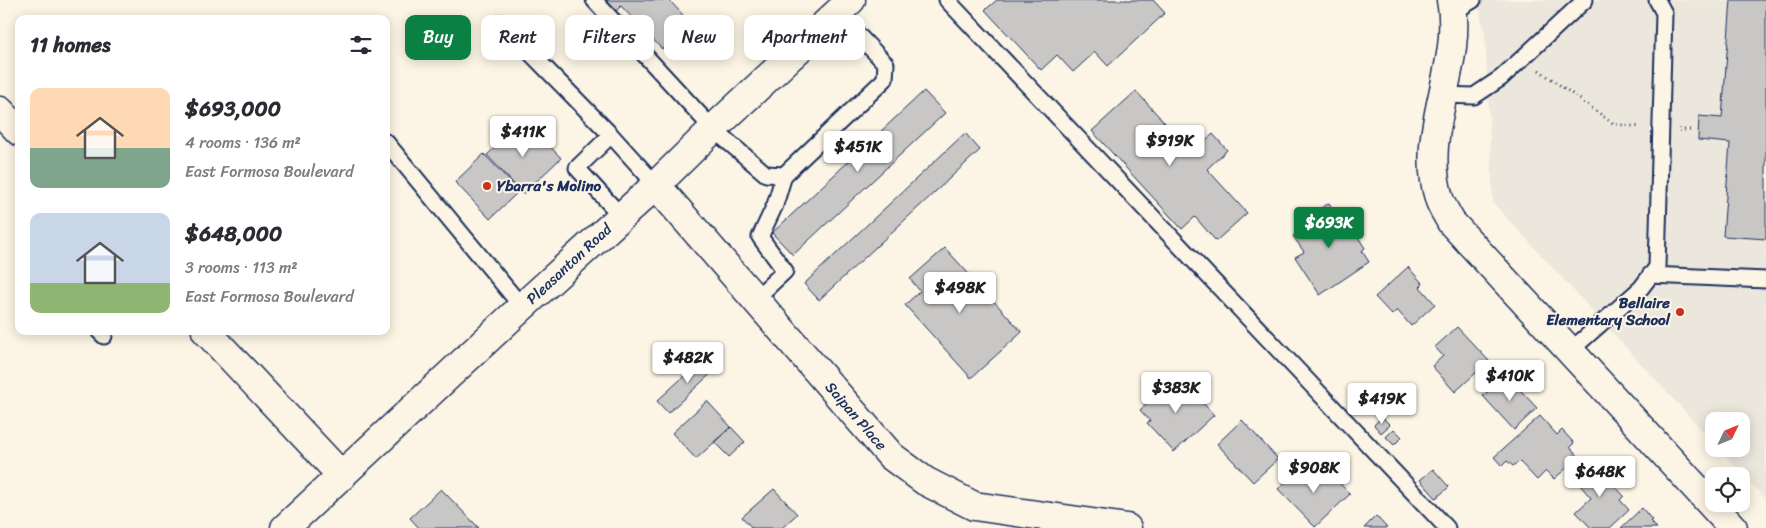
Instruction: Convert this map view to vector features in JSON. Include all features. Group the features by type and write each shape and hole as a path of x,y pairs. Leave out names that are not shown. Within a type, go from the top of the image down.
{"street":[{"path":"1459,4 1433,148 1439,198 1451,222 1733,528"},
{"name":"Pleasanton Road","path":"285,528 656,185 844,7"},
{"name":"Saipan Place","path":"656,185 891,456 925,481 974,506 1127,528"},
{"path":"210,335 342,476"}],"lane":[{"path":"594,0 713,130 766,174 784,174"},
{"path":"947,0 1447,528"},
{"path":"1442,95 1474,96 1501,78 1586,0"},
{"path":"1570,351 1641,288 1657,267 1664,13 1657,0"},
{"path":"755,299 785,271 760,237 775,205 784,174 885,79 886,64 844,7"},
{"path":"537,60 611,135 656,185"},
{"path":"611,135 577,168 621,216"},
{"path":"390,147 522,307"},
{"path":"1650,276 1766,280"}],"path":[{"path":"1523,58 1614,124 1660,130 1691,130"}],"shaded area":[{"name":"Bellaire Elementary School","path":"1477,0 1766,0 1766,500 1750,483 1750,467 1736,467 1727,458 1750,458 1750,412 1705,412 1705,433 1493,203 1485,35"}],"building":[{"path":"606,0 669,0 683,15 664,15 664,47 662,49 654,41 654,15 630,15 621,6 616,11"},
{"path":"997,0 1153,0 1165,13 1108,66 1095,52 1073,72 1057,55 1041,70 985,10"},
{"path":"1731,0 1766,0 1766,239 1723,236 1730,143 1698,140 1699,116 1722,118"},
{"path":"924,91 945,113 793,255 772,233"},
{"path":"1136,91 1192,153 1213,134 1227,150 1207,169 1247,213 1216,241 1195,217 1182,229 1092,131"},
{"path":"520,124 540,144 544,140 561,158 523,194 487,155"},
{"path":"965,133 980,150 819,300 804,284"},
{"name":"Ybarra's Molino","path":"484,154 519,191 490,219 455,182"},
{"path":"1329,203 1340,220 1345,217 1365,248 1362,251 1369,262 1320,295 1295,257 1304,252 1293,236 1307,227 1302,220"},
{"path":"945,248 1022,332 971,378 905,305 920,291 910,279"},
{"path":"1408,267 1423,284 1420,287 1435,304 1411,326 1397,310 1392,315 1375,297"},
{"path":"1457,327 1489,361 1455,392 1432,366 1443,356 1435,347"},
{"path":"707,355 718,367 668,413 657,401"},
{"path":"1177,375 1214,415 1174,452 1147,423 1150,421 1140,410"},
{"path":"1506,375 1537,408 1514,430 1483,396"},
{"path":"707,401 731,427 696,459 672,433"},
{"path":"1540,416 1557,435 1562,430 1574,443 1570,447 1579,457 1554,479 1546,471 1537,480 1519,461 1513,466 1507,461 1502,466 1494,457"},
{"path":"1382,417 1390,425 1381,433 1374,425"},
{"path":"1242,420 1278,459 1253,482 1217,444"},
{"path":"731,427 745,442 729,457 714,442"},
{"path":"1394,429 1402,437 1394,445 1386,437"},
{"path":"1591,460 1624,496 1620,500 1629,510 1610,528 1591,528 1576,512 1591,498 1573,477"},
{"path":"1323,466 1350,494 1315,527 1278,489 1301,468 1311,478"},
{"path":"1433,469 1449,487 1436,498 1420,480"},
{"path":"441,489 479,528 419,528 410,518"},
{"path":"774,489 797,514 782,528 752,528 742,517"},
{"path":"1642,508 1657,528 1621,528"},
{"path":"1376,516 1387,528 1364,528"}],"place":[{"name":"Ybarra's Molino","path":"487,186"},
{"name":"Bellaire Elementary School","path":"1680,312"}]}
